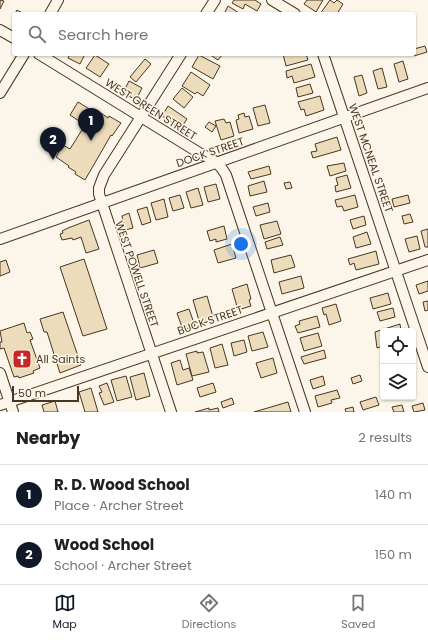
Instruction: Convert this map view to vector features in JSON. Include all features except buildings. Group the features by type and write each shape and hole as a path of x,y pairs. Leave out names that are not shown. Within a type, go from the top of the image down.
{"street":[{"path":"51,12 58,0"},
{"path":"207,12 215,0"},
{"path":"272,0 292,12"},
{"path":"0,30 12,37"},
{"path":"0,93 23,56"},
{"name":"WEST GREEN STREET","path":"42,56 201,154 217,162"},
{"path":"100,203 99,188 104,175 180,56"},
{"name":"WEST MCNEAL STREET","path":"324,56 428,367"},
{"name":"DOCK STREET","path":"0,239 428,88"},
{"path":"217,162 226,175 305,412"},
{"name":"WEST POWELL STREET","path":"100,203 170,412"},
{"name":"BUCK STREET","path":"5,403 428,260"},
{"path":"0,373 5,403 14,412"}],"place":[{"name":"R. D. Wood School","path":"91,141"},
{"name":"Wood School","path":"53,160"},
{"name":"All Saints","path":"22,359"}]}
